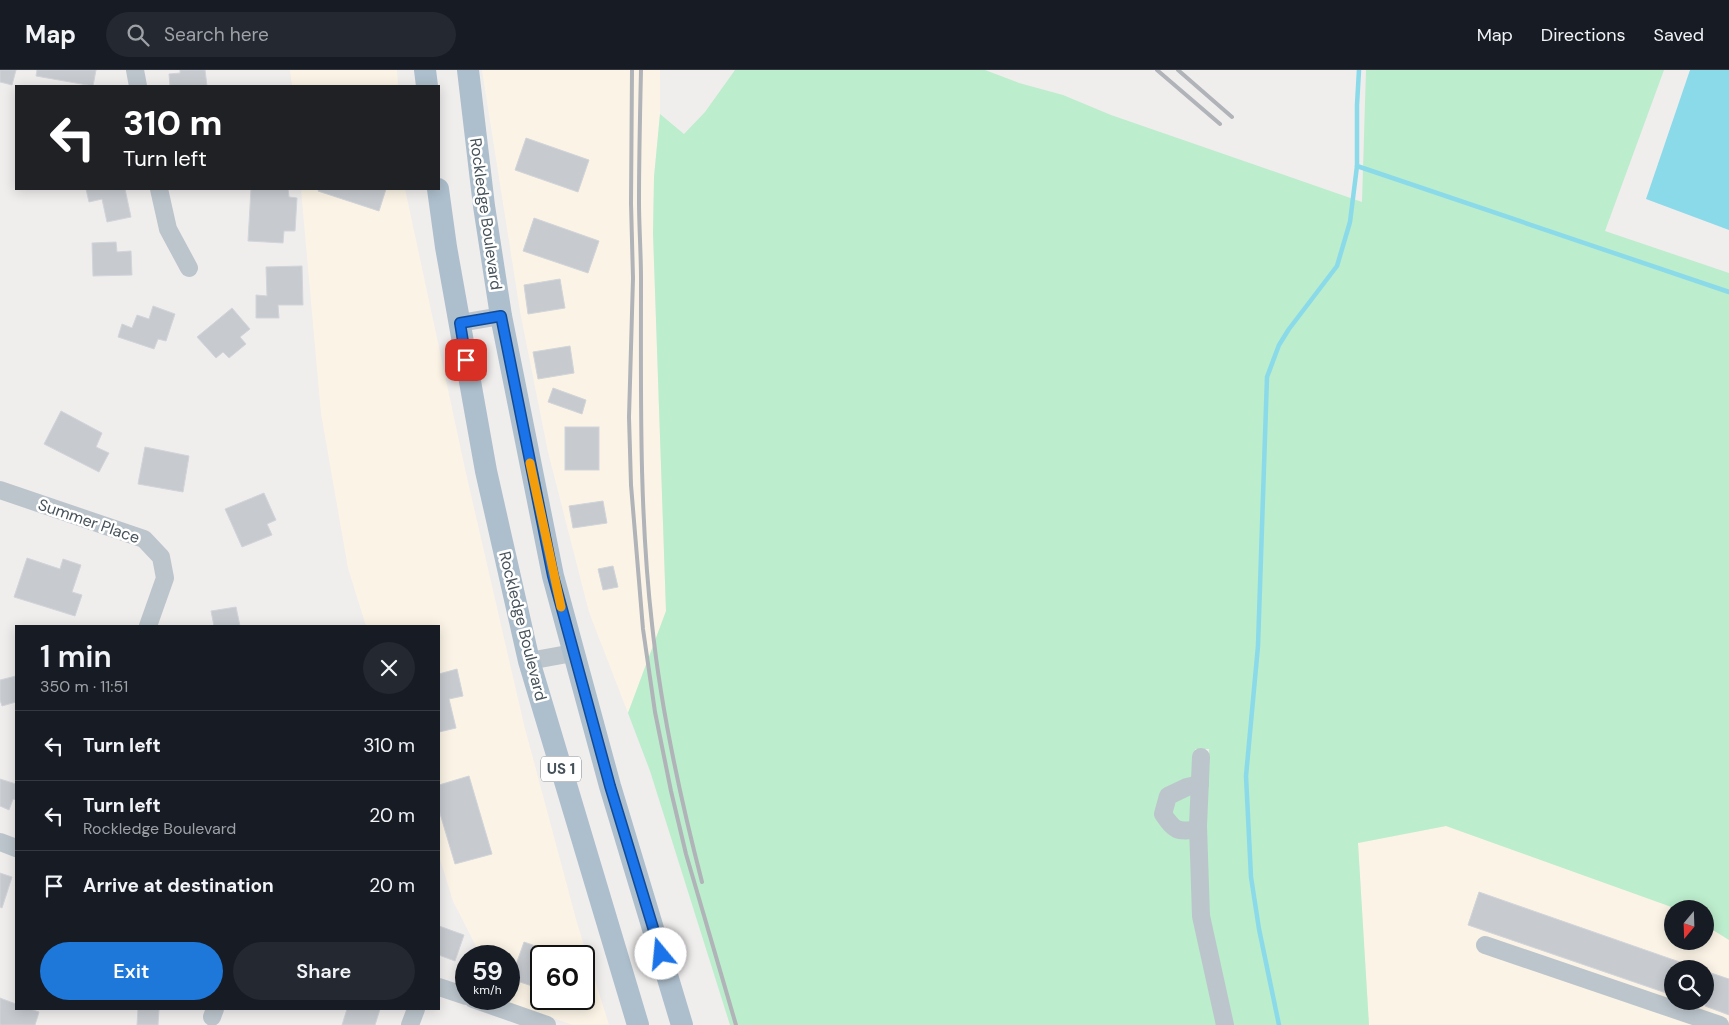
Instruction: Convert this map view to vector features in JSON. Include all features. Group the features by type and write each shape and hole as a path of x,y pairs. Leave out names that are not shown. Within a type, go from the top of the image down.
{"main road":[{"path":"425,70 426,85"},
{"name":"Rockledge Boulevard","path":"468,70 484,206 501,316 553,576 676,1024"},
{"name":"Rockledge Boulevard","path":"438,190 486,471 529,661 638,1025"},
{"path":"623,1025 630,997"}],"street":[{"path":"135,70 138,85"},
{"path":"159,190 168,229 189,268"},
{"path":"460,323 501,316"},
{"name":"Summer Place","path":"0,490 144,539 161,557 165,578 148,625"},
{"path":"529,661 573,653"},
{"path":"1201,757 1198,829 1201,916 1226,1025"},
{"path":"1198,829 1185,831 1172,828 1162,814 1168,796 1187,787 1200,784"},
{"path":"0,842 15,848"},
{"path":"1485,945 1720,1025"},
{"path":"440,987 455,992"},
{"path":"410,1025 416,1010"},
{"path":"504,1010 547,1025"}],"shaded area":[{"path":"290,70 397,70 398,85 292,85"},
{"path":"482,70 660,70 660,114 654,177 653,233 666,611 628,713 589,612 548,452 520,311"},
{"path":"301,190 405,190 465,469 524,725 584,945 530,945 530,1010 595,1010 595,980 609,1025 573,1025 520,1007 520,945 475,945 453,901 440,859 440,625 366,625 348,568 321,413"},
{"path":"1446,826 1664,904 1664,950 1714,950 1714,931 1729,940 1729,1025 1369,1025 1358,843"}],"green space":[{"path":"735,70 985,70 1019,83 1063,95 1111,115 1362,202 1366,70 1664,70 1605,231 1729,273 1729,940 1714,931 1714,900 1664,900 1664,904 1446,826 1358,843 1369,1025 1233,1025 1209,914 1205,826 1209,749 1195,749 1190,827 1218,1025 730,1025 650,771 628,713 666,611 653,233 654,177 660,114 684,134 705,112"}],"water":[{"path":"1690,70 1729,70 1729,230 1646,199"}],"building":[{"path":"0,70 16,70 12,85 0,82"},
{"path":"37,70 96,70 93,85 36,76"},
{"path":"180,70 205,70 207,85 170,85 169,74 180,73"},
{"path":"526,138 589,160 578,192 515,170"},
{"path":"86,190 125,190 131,217 107,222 102,199 89,202"},
{"path":"251,190 288,190 289,197 297,198 295,231 284,231 283,243 248,241"},
{"path":"318,190 386,190 379,211"},
{"path":"534,218 599,241 588,273 523,251"},
{"path":"116,242 117,252 131,251 132,275 93,276 92,243"},
{"path":"302,266 303,305 278,305 279,318 256,318 256,295 267,296 266,267"},
{"path":"560,279 565,308 528,314 524,285"},
{"path":"153,306 175,314 166,341 158,339 154,349 118,337 122,324 132,328 137,315 149,319"},
{"path":"232,308 250,329 240,337 246,344 229,358 223,352 216,358 197,337"},
{"path":"570,346 574,373 538,379 533,352"},
{"path":"553,388 586,400 582,414 548,402"},
{"path":"61,411 102,433 96,447 109,453 99,472 44,444"},
{"path":"565,427 599,427 599,470 565,470"},
{"path":"145,447 189,456 183,492 138,484"},
{"path":"264,493 276,520 267,524 272,535 242,547 225,509"},
{"path":"603,501 607,523 573,528 569,506"},
{"path":"27,558 60,569 63,559 81,565 72,592 82,595 75,616 14,597"},
{"path":"613,566 618,587 603,590 598,569"},
{"path":"236,607 240,625 214,625 211,611"},
{"path":"457,669 463,696 449,699 456,728 440,732 440,674"},
{"path":"15,676 15,702 2,706 0,700 0,680"},
{"path":"469,776 492,854 455,864 440,813 440,785"},
{"path":"0,779 15,784 15,800 13,799 9,810 0,806"},
{"path":"0,873 12,877 2,908 0,907"},
{"path":"1479,892 1674,960 1664,960 1664,992 1468,925"},
{"path":"440,926 464,935 461,945 455,945 455,961 440,955"},
{"path":"524,942 532,945 530,945 530,985 520,982 520,953"},
{"path":"1714,974 1729,979 1729,1015 1714,1009"},
{"path":"0,998 15,1004 15,1010 39,1012 35,1025 0,1025"},
{"path":"138,1010 159,1010 158,1025 137,1025"},
{"path":"347,1010 380,1010 375,1025 342,1025"}],"waterway":[{"path":"1279,1025 1259,929 1251,877 1246,776 1258,646 1267,377 1279,345 1289,329 1337,266 1350,222 1357,166 1359,70"},
{"path":"1357,166 1729,292"}],"railway":[{"path":"632,70 631,203 633,278 629,417 631,485 643,629 655,712 671,791 686,854 736,1025"},
{"path":"641,70 639,152 641,409 648,581 656,657 666,721 686,818 702,882"},
{"path":"1157,70 1220,124"},
{"path":"1178,70 1232,117"}],"slow traffic":[{"path":"530,463 561,607"}],"route":[{"path":"466,360 460,323 501,316 553,576 610,786 661,954"}]}
